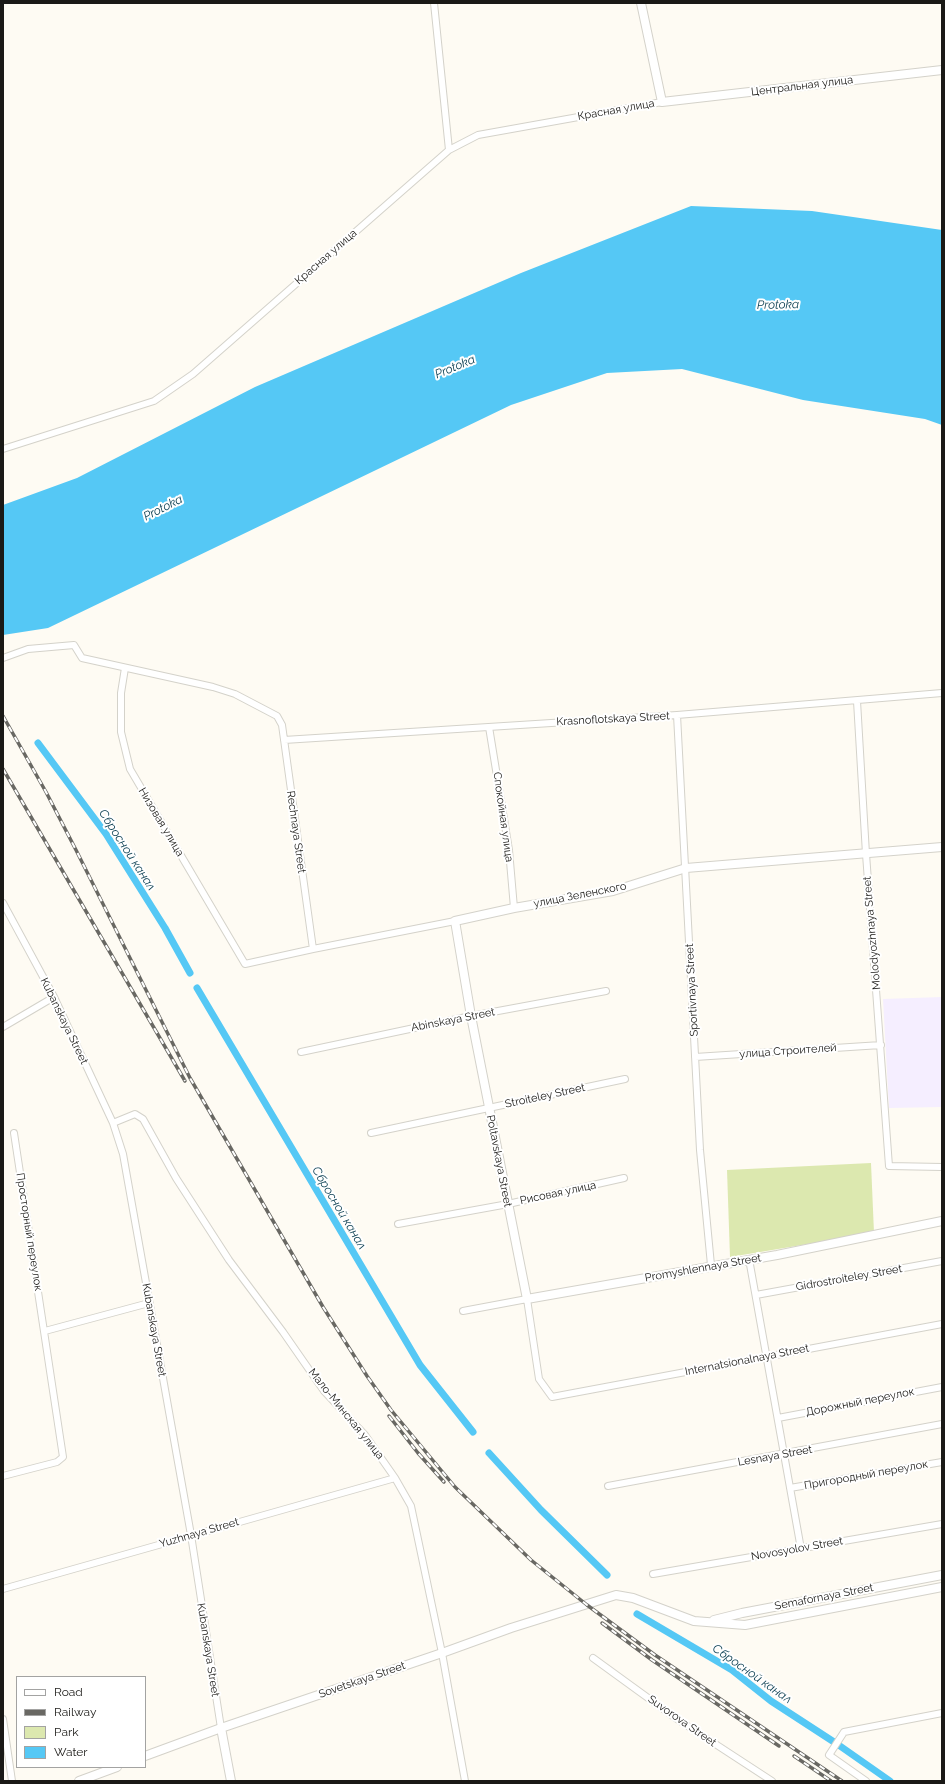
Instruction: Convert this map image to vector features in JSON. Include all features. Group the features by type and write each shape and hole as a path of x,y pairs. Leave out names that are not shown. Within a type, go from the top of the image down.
{"street":[{"path":"434,3 449,150"},
{"path":"641,3 662,102"},
{"name":"Центральная улица","path":"662,102 942,70"},
{"name":"Красная улица","path":"3,449 154,401 194,374 449,150 478,135 662,102"},
{"path":"3,658 28,648 74,645 82,658 125,668"},
{"name":"Rechnaya Street","path":"125,668 213,687 235,694 277,716 282,725 313,949"},
{"name":"Низовая улица","path":"125,668 121,693 121,732 130,769 245,964"},
{"name":"Krasnoflotskaya Street","path":"284,740 677,715 942,693"},
{"name":"Molodyozhnaya Street","path":"857,700 866,854 889,1166 942,1167"},
{"name":"Sportivnaya Street","path":"677,715 700,1150 711,1265"},
{"name":"Спокойная улица","path":"489,727 509,850 514,908"},
{"name":"улица Зеленского","path":"245,964 514,908 613,891 686,868 942,847"},
{"name":"Kubanskaya Street","path":"3,903 54,997 113,1123 123,1154 191,1535 230,1781"},
{"name":"Poltavskaya Street","path":"455,921 471,1016 527,1299 539,1379 552,1397"},
{"name":"Abinskaya Street","path":"300,1052 471,1016 606,991"},
{"path":"3,1028 54,997"},
{"name":"улица Строителей","path":"695,1057 881,1045"},
{"name":"Stroiteley Street","path":"370,1133 625,1079"},
{"name":"Мало-Минская улица","path":"113,1123 135,1114 143,1119 176,1178 229,1260 283,1332 324,1391 365,1435 396,1478 411,1506 442,1653 465,1781"},
{"name":"Просторный переулок","path":"3,1476 57,1462 63,1457 14,1133"},
{"name":"Рисовая улица","path":"398,1224 508,1204 624,1178"},
{"name":"Promyshlennaya Street","path":"464,1311 749,1259 942,1221"},
{"path":"749,1259 801,1549"},
{"name":"Gidrostroiteley Street","path":"756,1295 942,1261"},
{"path":"45,1331 149,1303"},
{"name":"Internatsionalnaya Street","path":"552,1397 942,1324"},
{"name":"Дорожный переулок","path":"778,1418 942,1387"},
{"name":"Lesnaya Street","path":"608,1486 942,1424"},
{"name":"Пригородный переулок","path":"790,1488 942,1462"},
{"name":"Yuzhnaya Street","path":"3,1589 396,1478"},
{"name":"Novosyolov Street","path":"653,1574 942,1524"},
{"name":"Semafornaya Street","path":"707,1622 742,1613 942,1575"},
{"name":"Semafornaya Street","path":"581,1607 616,1595 633,1598 694,1621 745,1625 942,1587"},
{"name":"Sovetskaya Street","path":"146,1756 221,1728 511,1628 581,1607"},
{"path":"742,1613 737,1619 745,1625"},
{"name":"Suvorova Street","path":"593,1658 677,1719 772,1781"},
{"path":"866,1781 829,1755 844,1732 942,1713"},
{"path":"3,1720 12,1781"},
{"path":"79,1781 114,1768"}],"shaded area":[{"path":"942,997 942,1107 889,1108 883,999"}],"green space":[{"path":"871,1163 874,1233 730,1257 727,1170"}],"water":[{"name":"Protoka","path":"691,206 812,211 942,230 942,425 925,419 803,400 682,369 607,373 511,405 48,628 3,635 3,505 77,478 255,387 521,273"}],"waterway":[{"name":"Сбросной канал","path":"38,743 106,834 165,928 190,973"},
{"name":"Сбросной канал","path":"197,988 420,1365 473,1432"},
{"name":"Сбросной канал","path":"489,1453 541,1510 607,1575"},
{"name":"Сбросной канал","path":"637,1614 732,1670 771,1701 834,1742"},
{"name":"Сбросной канал","path":"840,1746 890,1781"}],"railway":[{"path":"3,716 46,792 76,850 190,1078 323,1307 367,1376 391,1410 455,1487 531,1560 587,1605 655,1655 842,1781"},
{"path":"3,769 185,1081"},
{"path":"389,1416 418,1453 444,1482"},
{"path":"602,1623 652,1660 779,1746"},
{"path":"794,1756 831,1781"}]}
